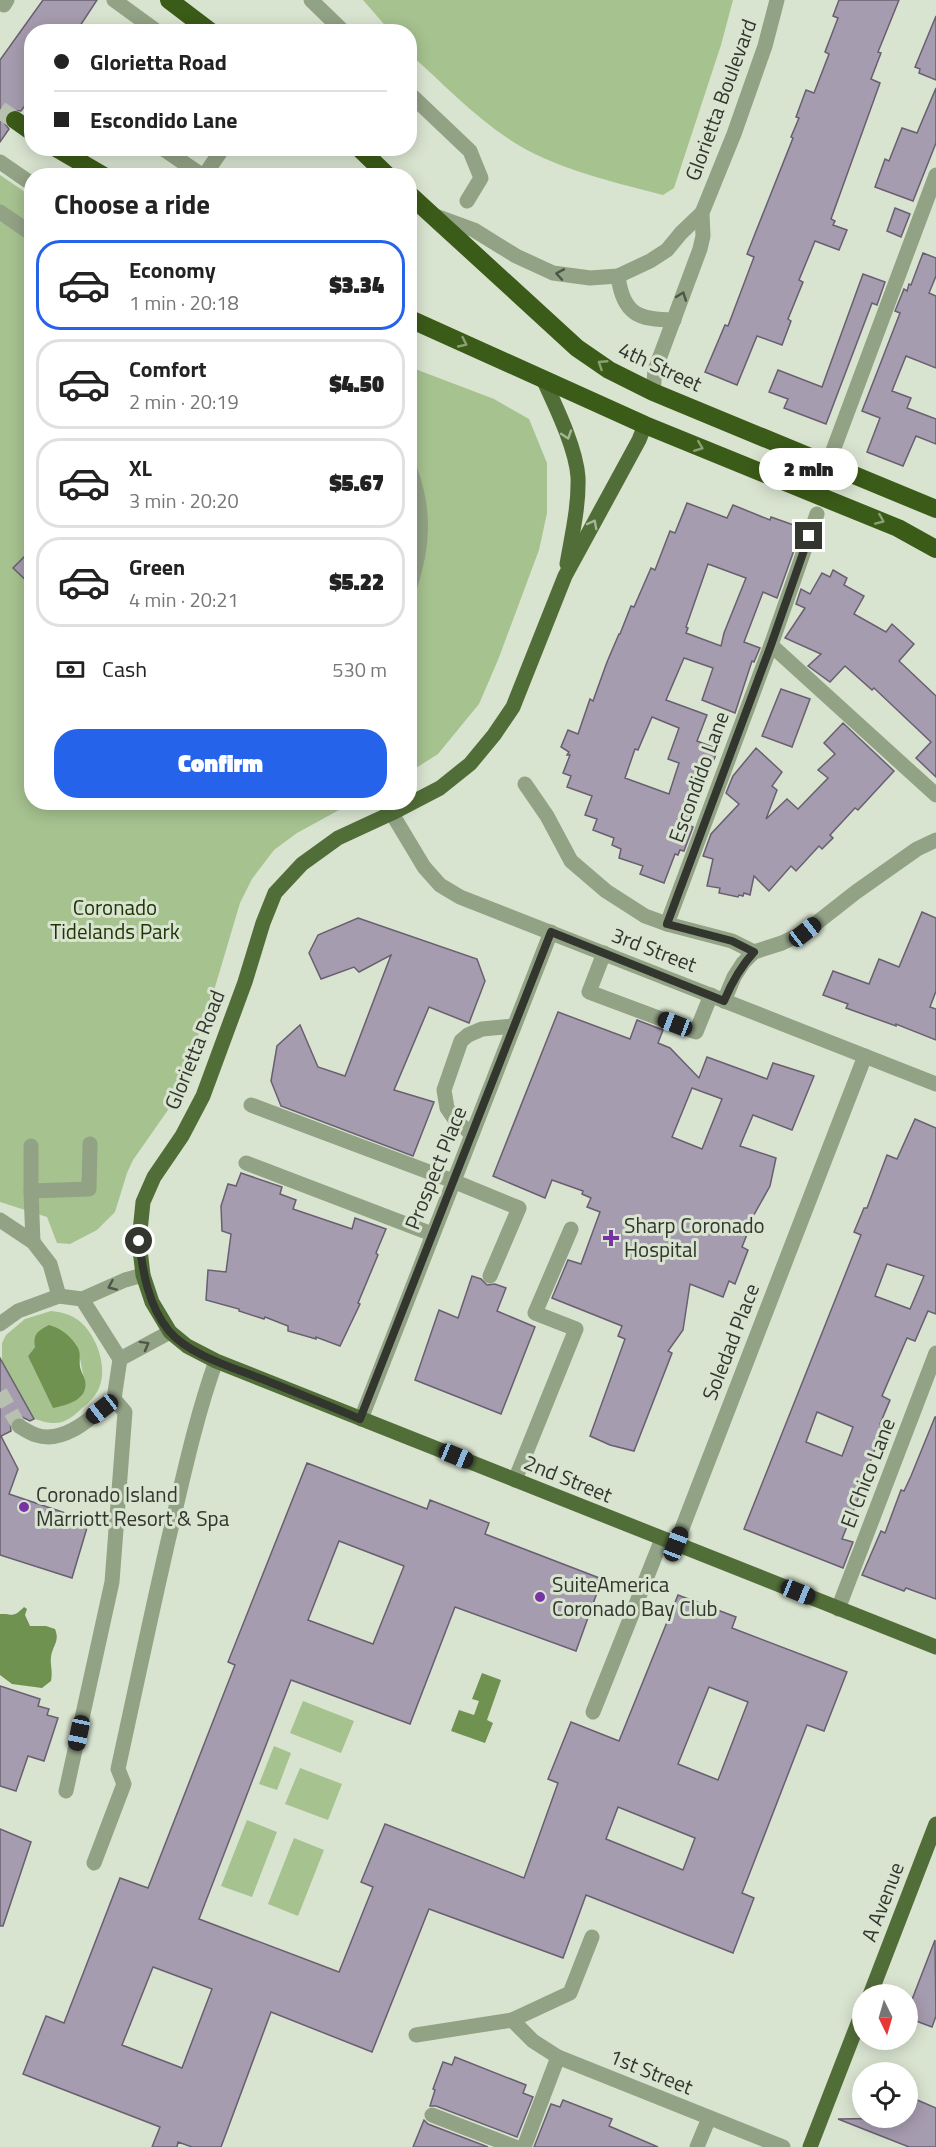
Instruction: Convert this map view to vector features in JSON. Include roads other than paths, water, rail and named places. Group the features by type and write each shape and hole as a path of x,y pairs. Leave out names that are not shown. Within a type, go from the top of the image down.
{"highway":[{"path":"169,0 200,24"},
{"path":"15,120 24,126"},
{"path":"70,156 90,168"},
{"path":"367,156 380,168"},
{"name":"4th Street","path":"417,201 577,348 609,370 653,392 936,509"},
{"path":"417,322 645,425 848,506 898,528 936,549"}],"main road":[{"path":"544,381 566,430 578,474 577,500 565,576"},
{"path":"417,797 440,788 470,764 513,707 565,576 645,425"},
{"name":"Glorietta Road","path":"186,1346 170,1332 152,1302 143,1275 139,1241 143,1202 154,1177 182,1136 203,1096 275,893 302,864 338,838 386,810"},
{"name":"2nd Street","path":"186,1346 216,1361 360,1419 936,1647"},
{"name":"A Avenue","path":"874,1984 936,1824"},
{"path":"810,2147 852,2039"}],"street":[{"path":"114,0 147,24"},
{"path":"310,0 336,24"},
{"name":"Glorietta Boulevard","path":"432,215 474,230 516,256 553,273 590,278 618,276 650,261 667,250 702,213 734,134 765,46 777,0"},
{"path":"417,101 470,151 481,178 467,201"},
{"path":"174,156 192,168"},
{"path":"0,162 24,178"},
{"path":"828,464 936,175"},
{"path":"0,212 24,228"},
{"name":"Glorietta Boulevard","path":"653,392 656,370 700,249 703,236 702,213"},
{"path":"618,276 620,292 626,307 640,317 674,320"},
{"path":"417,497 420,509 421,538 417,563"},
{"name":"Escondido Lane","path":"667,924 771,645 817,514"},
{"path":"771,645 936,795"},
{"path":"525,784 548,816 571,861 606,891 645,916 732,941 754,952"},
{"name":"3rd Street","path":"390,810 424,867 440,885 460,897 936,1084"},
{"path":"604,953 589,992 696,1032 743,963 754,952 782,943 805,932 855,892 917,849 936,840"},
{"name":"Prospect Place","path":"360,1419 551,932"},
{"path":"472,1134 456,1121 447,1107 444,1090 461,1041 482,1029 514,1026"},
{"name":"Soledad Place","path":"593,1712 669,1541 864,1056"},
{"path":"251,1105 519,1208 490,1276"},
{"path":"31,1191 89,1190 90,1144"},
{"path":"31,1146 33,1242"},
{"path":"246,1162 432,1234"},
{"path":"0,1220 33,1242 50,1264 60,1296"},
{"path":"515,1480 576,1329 535,1313 571,1229"},
{"path":"0,1324 18,1311 60,1296 82,1299 125,1280 143,1275"},
{"path":"19,1426 38,1436 57,1436 76,1429 114,1399 120,1359 82,1299"},
{"path":"120,1359 170,1332"},
{"name":"El Chico Lane","path":"838,1609 936,1353"},
{"path":"94,1863 124,1784 118,1769 144,1645 193,1435 216,1361"},
{"path":"66,1791 111,1582 125,1412 114,1399"},
{"path":"416,2035 512,2020 570,1993 592,1936"},
{"name":"1st Street","path":"512,2020 533,2041 558,2057 783,2147"},
{"path":"525,2147 558,2057"},
{"path":"432,2115 514,2147"},
{"path":"698,2147 709,2118"}],"tunnel":[{"path":"0,110 15,120"},
{"path":"0,1392 19,1426"}],"place":[{"name":"Sharp Coronado Hospital","path":"611,1238"},
{"name":"Coronado Island Marriott Resort & Spa","path":"24,1507"},
{"name":"SuiteAmerica Coronado Bay Club","path":"540,1597"}],"park label":[{"name":"Coronado Tidelands Park","path":"115,920"}]}
